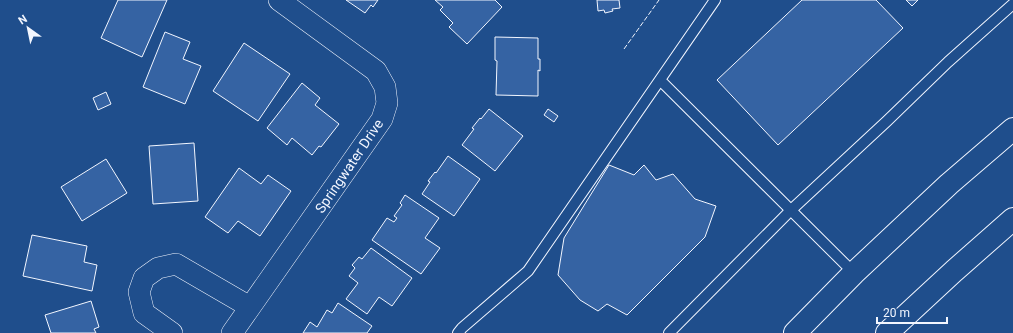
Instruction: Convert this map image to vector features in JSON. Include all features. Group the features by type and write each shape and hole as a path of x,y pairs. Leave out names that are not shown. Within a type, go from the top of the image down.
{"main road":[{"path":"803,328 854,273 949,184 1013,129"},
{"path":"887,333 954,270 1013,219"}],"street":[{"name":"Springwater Drive","path":"232,333 382,119 387,103 385,87 376,71 279,0"},
{"path":"172,333 144,313 139,292 144,278 158,268 176,264 250,307"}],"lane":[{"path":"458,333 528,271 715,0"},
{"path":"669,333 790,211 882,126 948,62 1013,4"},
{"path":"660,80 854,273"}],"building":[{"path":"118,0 167,0 142,57 101,38"},
{"path":"346,0 378,0 373,7 371,5 365,13"},
{"path":"435,0 495,0 502,7 467,44 449,27 453,23 440,10 443,7"},
{"path":"597,0 619,0 620,8 612,9 613,11 605,13 604,10 598,11"},
{"path":"802,0 876,0 903,28 778,145 717,80"},
{"path":"906,0 918,0 912,6"},
{"path":"165,32 190,42 183,59 201,66 185,104 143,87"},
{"path":"495,37 538,38 538,59 540,59 540,71 538,70 538,96 496,95 497,61 495,60"},
{"path":"244,43 290,74 258,121 213,91"},
{"path":"302,83 320,98 315,105 339,124 321,147 319,146 312,155 292,138 287,145 267,128"},
{"path":"106,92 111,104 98,110 93,98"},
{"path":"489,109 523,136 495,171 462,145 474,129 472,128"},
{"path":"548,109 558,116 554,122 544,115"},
{"path":"194,143 198,201 153,204 149,146"},
{"path":"448,156 480,179 454,216 422,194 430,182 428,181 435,172 436,173"},
{"path":"106,159 127,193 82,221 61,187"},
{"path":"609,165 634,175 644,165 656,180 673,174 695,199 716,206 705,237 627,315 607,304 598,311 580,300 558,275 564,238"},
{"path":"239,168 261,184 268,175 291,191 260,236 238,221 228,233 205,217"},
{"path":"405,195 439,218 425,238 440,248 421,274 372,240 387,218 394,222 397,218 394,216 402,205 400,203"},
{"path":"32,235 87,246 84,262 97,265 92,291 23,276"},
{"path":"371,248 412,278 392,306 379,297 367,314 346,299 358,283 349,276 355,268 352,265 359,257 362,259"},
{"path":"91,301 99,327 94,329 96,333 51,333 45,315"},
{"path":"338,303 372,326 367,333 303,333 310,322 317,327 327,310 332,313"}],"fence":[{"path":"624,49 659,0"}]}
